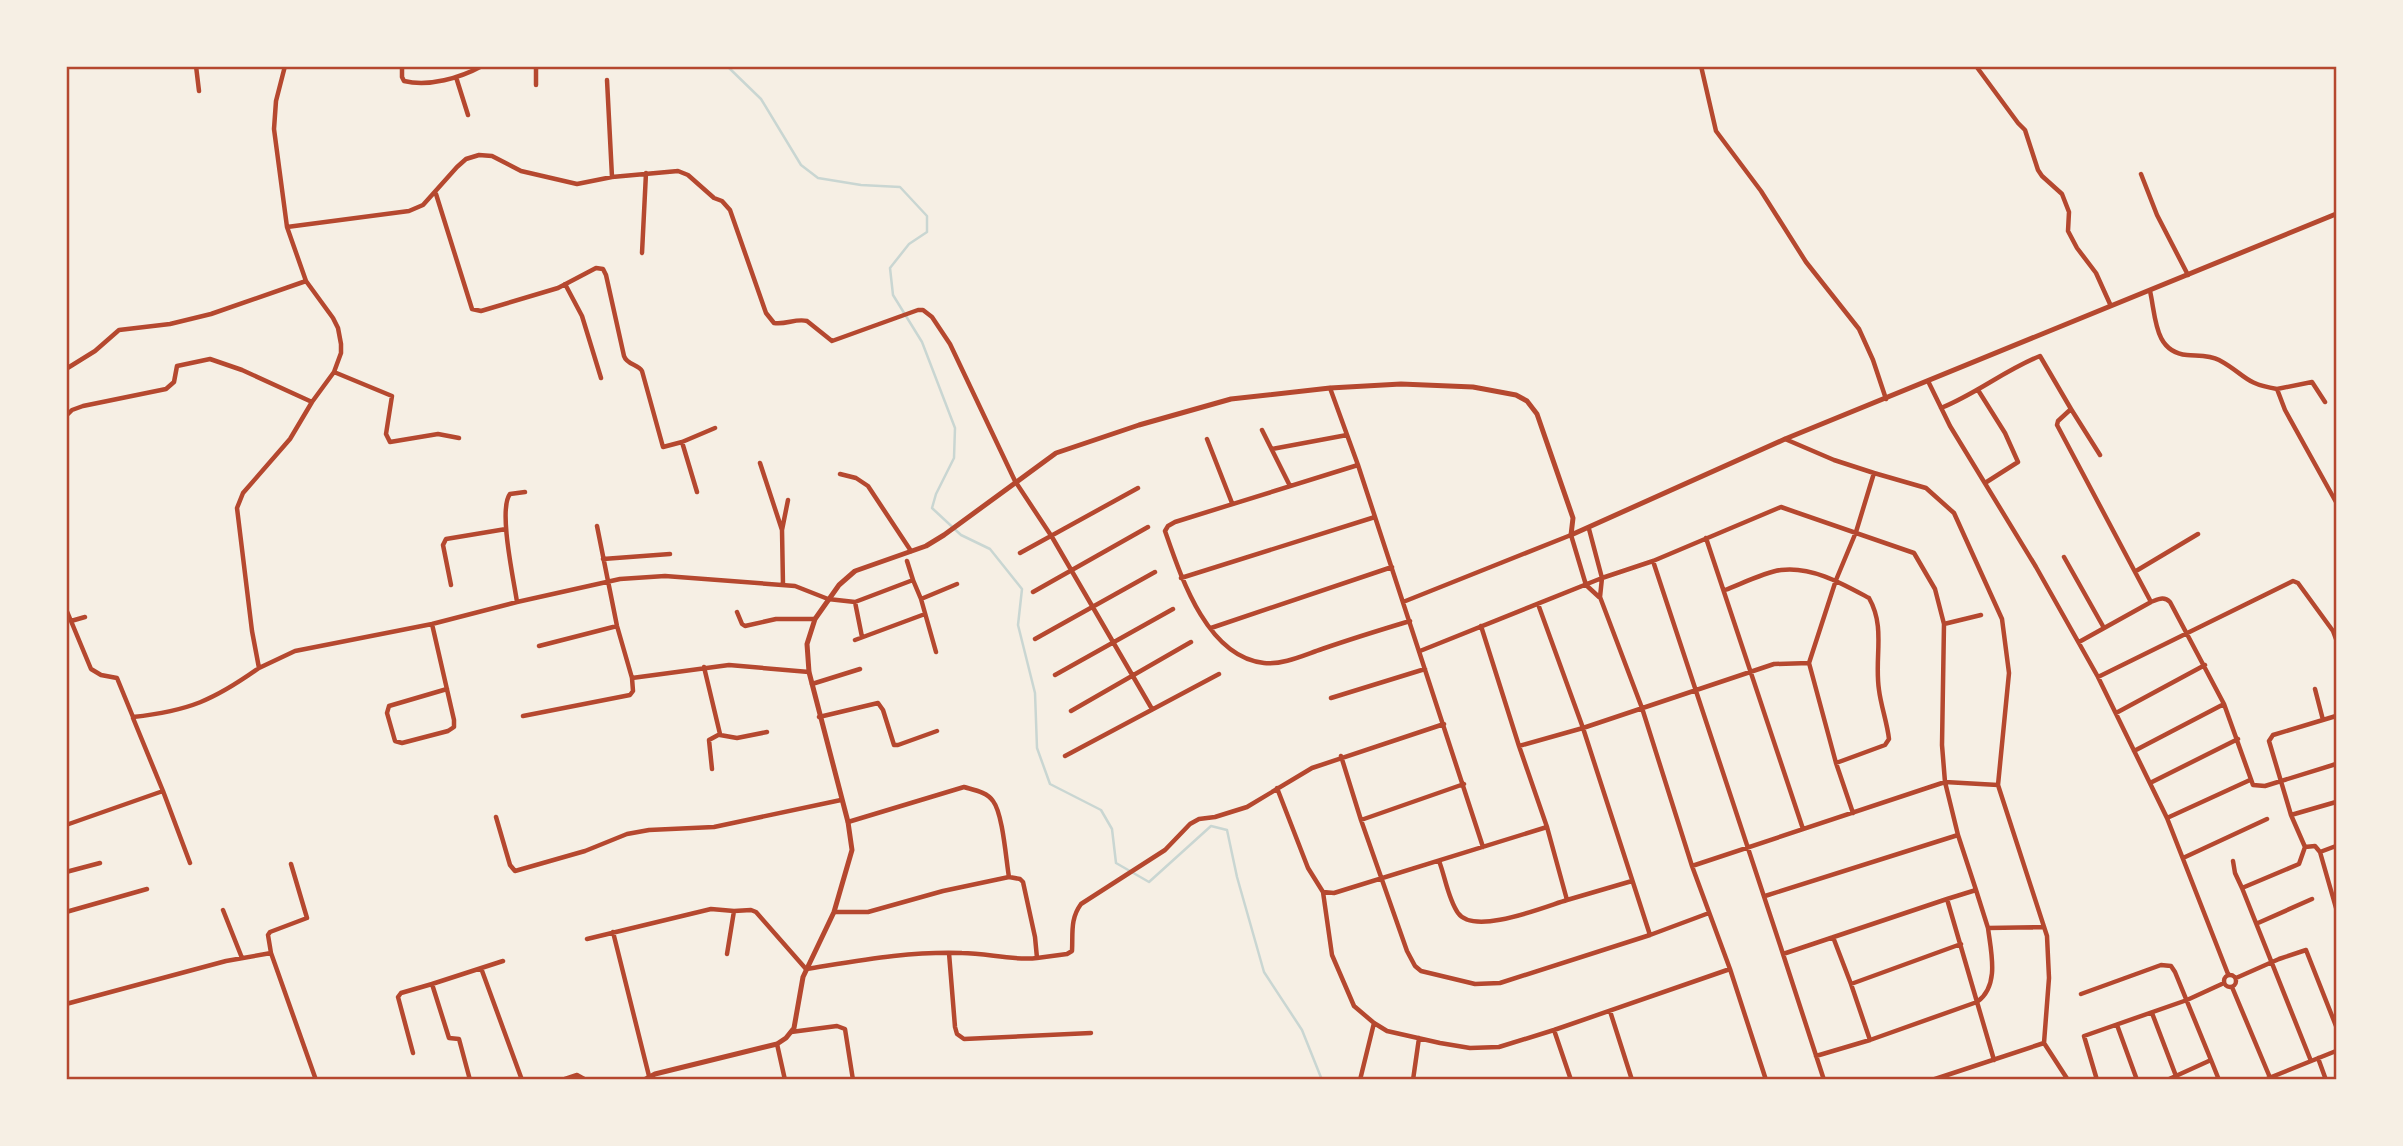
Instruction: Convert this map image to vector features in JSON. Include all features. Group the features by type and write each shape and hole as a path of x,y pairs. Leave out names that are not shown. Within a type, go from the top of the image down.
{"street":[{"path":"196,66 200,91"},
{"path":"259,668 237,508 243,493 290,439 312,401 334,372 341,344 334,318 306,281 287,227 274,129 276,102 285,66"},
{"path":"402,66 401,77 409,82 456,77 482,66"},
{"path":"536,66 536,85"},
{"path":"1701,66 1716,131 1761,191 1806,262 1859,329 1886,399"},
{"path":"1976,66 2025,130 2042,176 2062,194 2069,212 2068,230 2077,248 2096,273 2110,304"},
{"path":"456,77 468,115"},
{"path":"607,80 612,177"},
{"path":"287,227 409,211 423,205 436,194 466,159 478,155 492,156 521,172 577,184 646,173 685,173 714,198 727,205 766,313 774,323 807,321 832,341 918,310 923,310 932,317 950,344 1015,481 1072,570 1152,709"},
{"path":"642,253 646,173"},
{"path":"2141,174 2157,215 2188,275"},
{"path":"436,194 471,309 481,311 565,284 596,268 604,270 625,360 642,371 663,447 715,428"},
{"path":"1403,602 1589,529 1785,439 2110,304 2150,291 2336,214"},
{"path":"66,369 95,351 119,330 170,324 211,314 306,281"},
{"path":"565,284 578,306 601,378"},
{"path":"2150,291 2160,337 2166,347 2178,354 2207,356 2219,360 2253,384 2277,389 2312,382 2325,402"},
{"path":"1941,408 1978,390 2024,362 2040,356 2100,455"},
{"path":"66,415 83,406 166,389 174,383 177,366 210,359 312,401"},
{"path":"334,372 392,396 386,434 390,442 438,434 459,438"},
{"path":"1928,381 1984,483 2098,677 2167,818 2228,975"},
{"path":"613,933 647,1078 777,1044 791,1032 806,970 834,912 852,850 848,822 809,672 807,645 815,619 839,584 855,570 911,551 944,535 1045,459 1066,448 1231,399 1330,388 1401,384 1461,386 1516,395 1527,401 1537,414 1573,518 1571,535 1586,585 1600,597"},
{"path":"1330,388 1358,465 1483,847"},
{"path":"2277,389 2285,410 2336,502"},
{"path":"1978,390 2005,433 2018,462 1984,483"},
{"path":"2071,409 2057,425 2151,602"},
{"path":"1262,430 1290,486"},
{"path":"1272,449 1347,435"},
{"path":"1207,439 1232,503"},
{"path":"1785,439 1874,474 1926,488 1954,513 2003,619 2009,673 1998,785 2047,936 2049,978 2044,1043 2068,1080"},
{"path":"682,442 697,492"},
{"path":"760,463 782,530"},
{"path":"1358,465 1175,522 1165,531 1181,578 1193,603 1211,628 1234,651 1264,663 1287,660 1410,621"},
{"path":"840,474 856,478 868,486 911,551"},
{"path":"1853,813 1836,763 1809,663 1874,474"},
{"path":"1020,554 1138,488"},
{"path":"517,602 506,530 507,497 525,492"},
{"path":"783,585 782,530 788,500"},
{"path":"1420,651 1602,578 1653,561 1781,507 1914,553 1935,589 1944,624 1942,746 1945,782 1958,835 1988,928 1992,961 1990,988 1985,997 1977,1002 1816,1056"},
{"path":"1181,578 1375,517"},
{"path":"1573,518 1589,529 1602,578 1600,597 1642,708 1692,866 1730,969 1766,1080"},
{"path":"523,716 630,695 633,691 597,526"},
{"path":"1033,592 1148,527"},
{"path":"451,585 443,545 446,539 506,530"},
{"path":"2136,571 2198,534"},
{"path":"1706,538 1803,829"},
{"path":"603,559 670,554"},
{"path":"2064,557 2105,628"},
{"path":"907,561 936,652"},
{"path":"1653,561 1824,1080"},
{"path":"1211,628 1392,567"},
{"path":"1725,590 1781,570 1805,572 1836,580 1869,597 1880,624 1877,652 1879,689 1889,739 1885,746 1836,763"},
{"path":"1035,639 1154,572"},
{"path":"133,717 169,713 196,706 226,692 259,668 295,651 432,624 607,581 665,576 783,585 807,589 828,599 855,602 913,580"},
{"path":"2098,677 2293,581 2298,583 2336,639"},
{"path":"921,599 957,584"},
{"path":"2079,642 2151,602 2160,598 2166,599 2224,704 2253,785 2258,787 2336,764"},
{"path":"855,602 862,637"},
{"path":"1538,604 1583,728 1650,935"},
{"path":"66,609 91,669 101,675 117,678 190,863"},
{"path":"1055,675 1173,609"},
{"path":"737,612 745,626 776,619 815,619"},
{"path":"855,640 925,614"},
{"path":"1944,624 1981,614"},
{"path":"71,621 85,617"},
{"path":"432,624 447,689 454,720 452,729 402,743 395,741 387,713 389,706 447,689"},
{"path":"539,646 617,626"},
{"path":"1481,626 1547,827 1567,900"},
{"path":"1071,711 1191,642"},
{"path":"1519,746 1583,728 1774,664 1809,663"},
{"path":"632,678 729,665 809,672"},
{"path":"2116,713 2204,665"},
{"path":"704,667 720,735"},
{"path":"812,684 860,669"},
{"path":"1331,698 1425,670"},
{"path":"1065,756 1219,674"},
{"path":"2315,689 2323,720"},
{"path":"819,717 878,703 883,710 894,744 898,745 937,731"},
{"path":"2134,751 2224,704"},
{"path":"2242,888 2299,864 2305,847 2291,815 2269,741 2273,735 2336,716"},
{"path":"806,970 887,956 949,953 1025,960 1067,954 1072,951 1072,924 1081,904 1165,850 1190,824 1199,819 1247,807 1312,768 1341,756 1444,724"},
{"path":"712,769 709,740 720,735 737,738 767,732"},
{"path":"2150,783 2238,739"},
{"path":"1341,756 1408,951 1415,966 1421,971 1475,984 1500,983 1650,935 1709,913"},
{"path":"2167,818 2250,780"},
{"path":"1692,866 1945,782 1998,785"},
{"path":"1361,820 1464,784"},
{"path":"848,822 964,787 982,792 994,802 1009,877"},
{"path":"1277,788 1308,868 1323,892 1332,955 1354,1006 1387,1031 1470,1048 1499,1047 1730,969"},
{"path":"66,825 163,791"},
{"path":"496,817 510,865 515,871 627,834 649,830 714,827 841,800"},
{"path":"2291,815 2336,802"},
{"path":"2183,858 2267,819"},
{"path":"1323,892 1334,893 1547,827"},
{"path":"1765,896 1958,835"},
{"path":"2305,847 2315,846 2320,852 2334,889 2336,908"},
{"path":"2320,852 2336,846"},
{"path":"1439,860 1458,914 1471,922 1493,921 1632,881"},
{"path":"2233,861 2235,873 2258,923 2311,1061"},
{"path":"66,872 100,863"},
{"path":"291,864 307,918 268,935 271,953 317,1080"},
{"path":"834,912 868,912 943,891 1009,877 1020,879 1023,882 1038,958"},
{"path":"66,912 147,888"},
{"path":"1783,954 1976,890"},
{"path":"1947,899 1994,1060"},
{"path":"2258,923 2312,899"},
{"path":"587,939 711,909 751,910 756,912 806,970"},
{"path":"223,910 242,958"},
{"path":"727,954 734,911"},
{"path":"1988,928 2043,927"},
{"path":"1833,937 1870,1040"},
{"path":"1851,984 1961,944"},
{"path":"2236,978 2303,951 2307,952 2336,1026"},
{"path":"66,1004 242,958 271,953"},
{"path":"949,953 957,1034 964,1039 1091,1033"},
{"path":"414,1053 398,996 503,961"},
{"path":"2081,994 2161,965 2171,966 2219,1080"},
{"path":"481,968 522,1080"},
{"path":"2228,975 2236,978"},
{"path":"2224,983 2225,976 2228,975"},
{"path":"2232,987 2236,978"},
{"path":"2224,983 2232,987 2269,1079 2336,1051"},
{"path":"2097,1080 2084,1036 2187,1000 2224,983"},
{"path":"432,984 449,1038 459,1039 470,1080"},
{"path":"1610,1011 1632,1080"},
{"path":"2152,1013 2176,1076"},
{"path":"1360,1080 1374,1023"},
{"path":"2117,1025 2137,1080"},
{"path":"791,1032 837,1026 845,1029 853,1080"},
{"path":"1554,1030 1571,1080"},
{"path":"1413,1080 1419,1038"},
{"path":"1932,1080 2044,1043"},
{"path":"777,1044 785,1080"},
{"path":"2318,1058 2326,1080"},
{"path":"2167,1080 2211,1060"},
{"path":"562,1080 577,1075 586,1080"}],"waterway":[{"path":"727,66 761,99 801,165 818,178 861,185 900,187 927,216 927,232 909,244 890,268 893,295 922,342 955,428 954,458 932,508 961,535 990,549 1022,589 1018,625 1035,693 1037,748 1050,784 1101,810 1112,829 1116,863 1149,882 1211,826 1227,830 1237,877 1264,972 1302,1030 1322,1080"}]}
